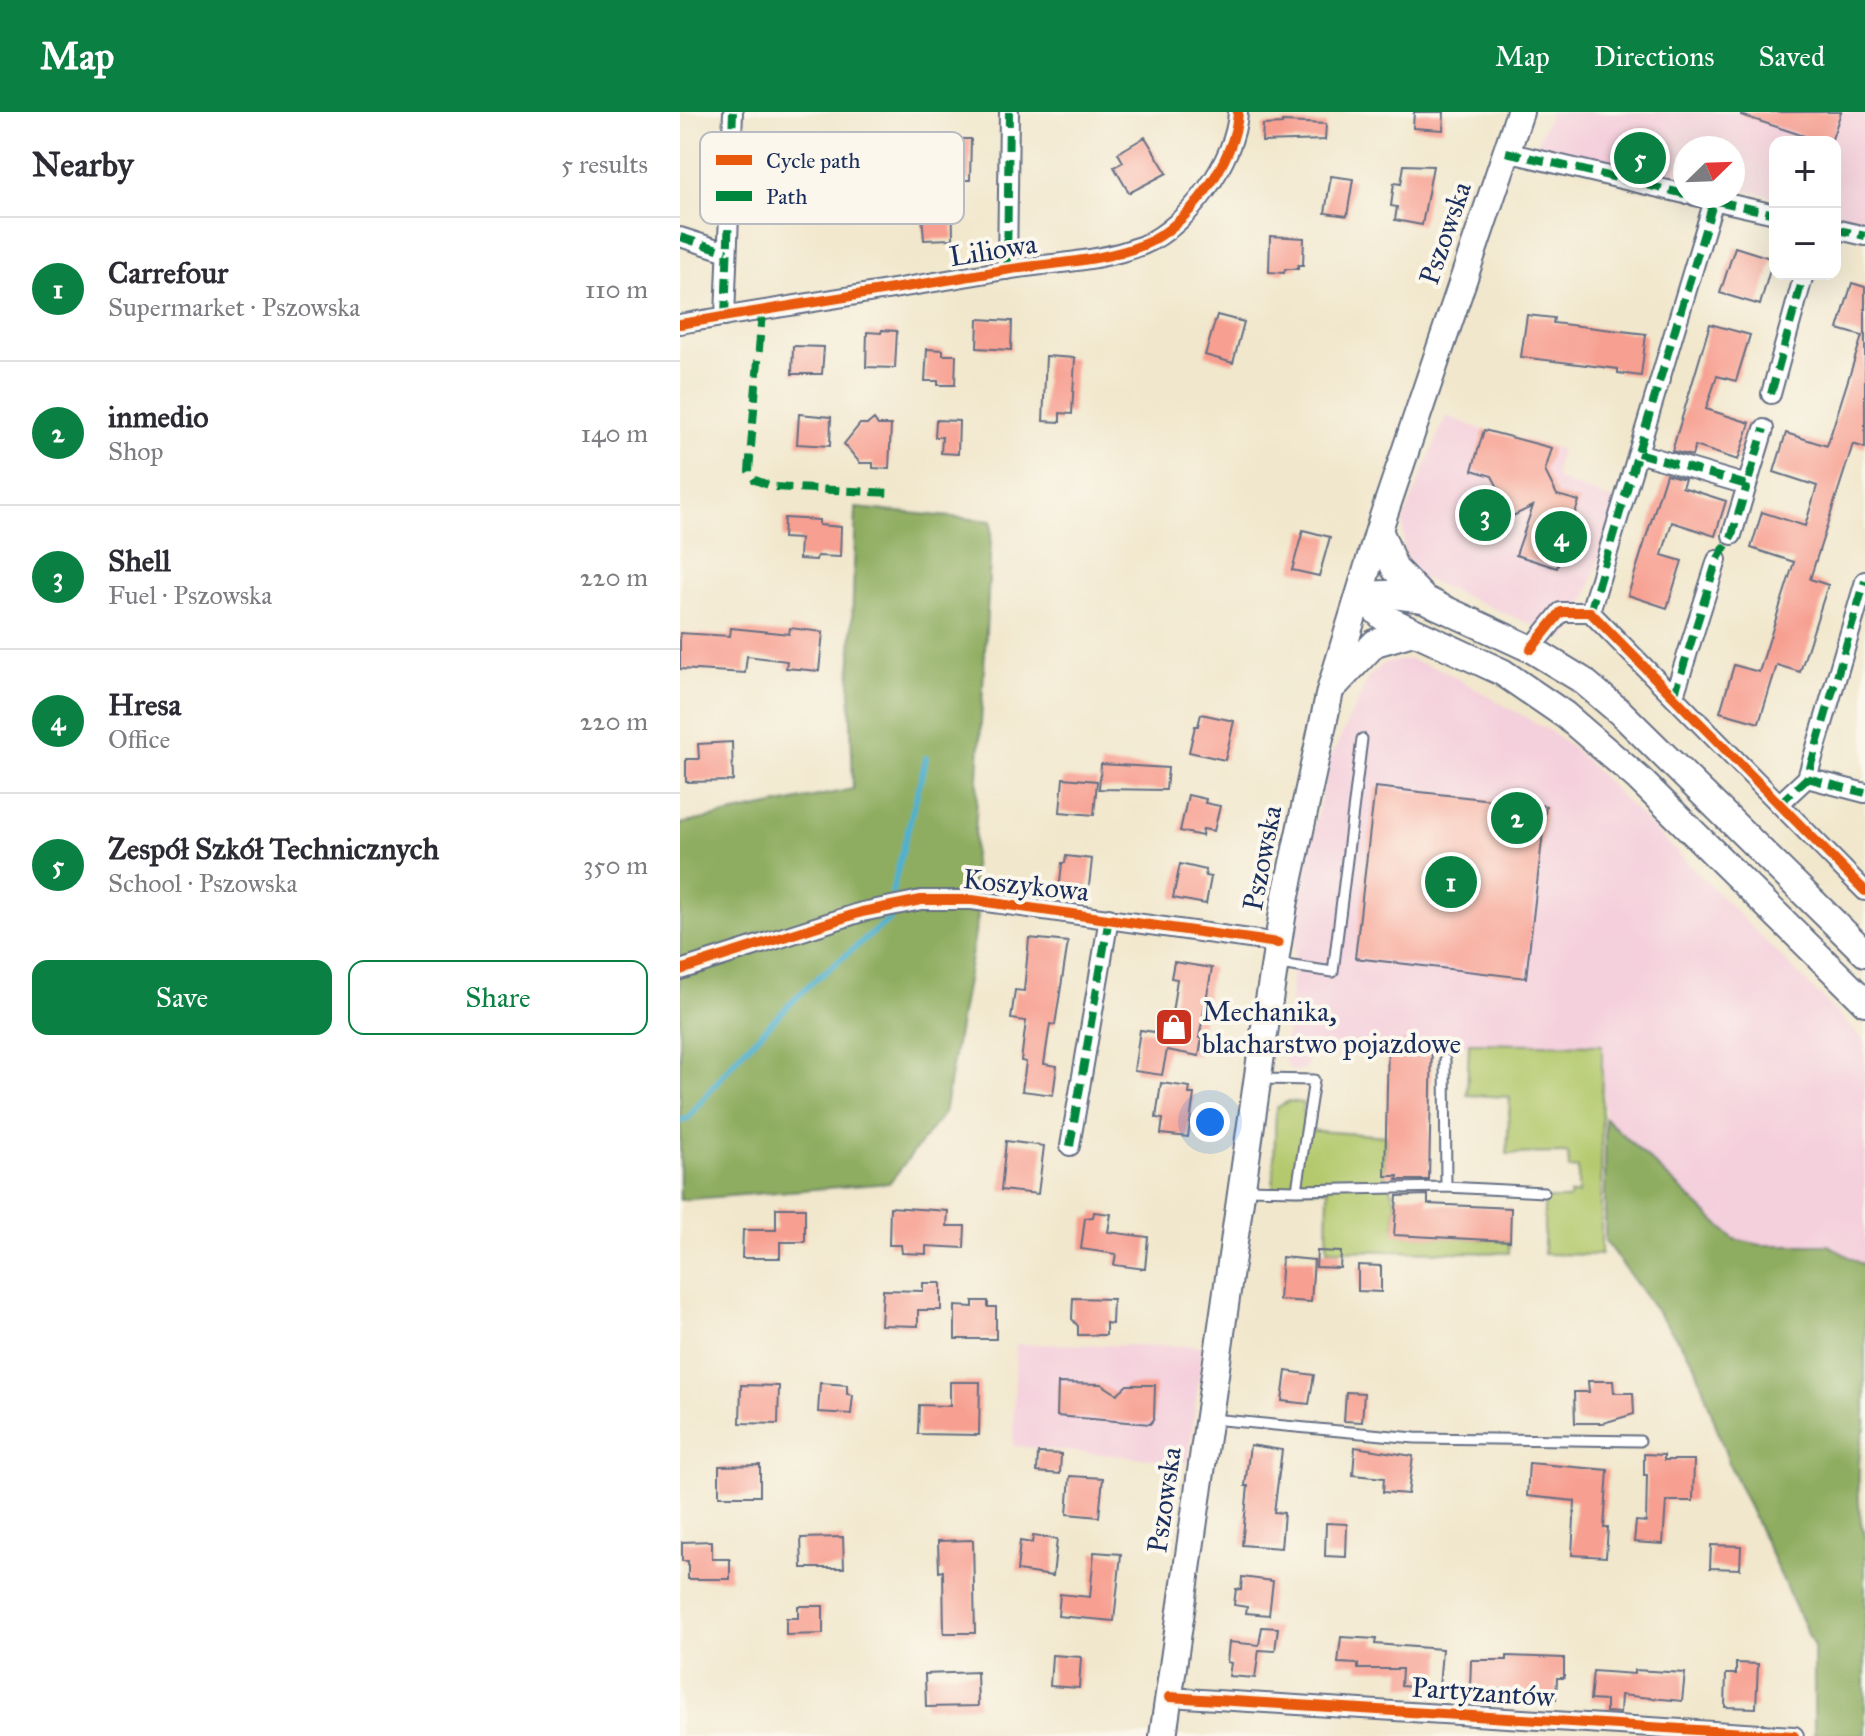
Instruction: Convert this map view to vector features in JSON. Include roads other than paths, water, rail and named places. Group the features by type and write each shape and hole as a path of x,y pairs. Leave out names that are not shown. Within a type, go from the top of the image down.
{"main road":[{"name":"Pszowska","path":"1163,1736 1257,1079 1277,953 1316,750 1330,691 1379,530 1520,112"},
{"path":"1379,530 1395,569 1424,599"},
{"path":"1360,595 1386,594 1424,599 1531,649 1582,680 1621,713 1865,953"},
{"path":"1360,595 1383,617 1502,672 1565,715 1638,778 1865,1002"},
{"path":"1330,691 1375,643 1413,632"}],"street":[{"path":"732,132 733,112"},
{"path":"1007,270 1009,112"},
{"name":"Liliowa","path":"680,324 1007,270 1067,264 1144,245 1186,215 1211,185 1237,133 1238,112"},
{"path":"1506,152 1673,191"},
{"path":"1745,207 1769,213"},
{"path":"1590,612 1638,453 1701,208"},
{"path":"725,317 728,224"},
{"path":"1841,230 1865,236"},
{"path":"680,237 727,252"},
{"path":"1771,394 1802,280"},
{"path":"1732,535 1764,429"},
{"path":"1638,453 1747,485"},
{"path":"1674,696 1717,560"},
{"path":"1779,804 1807,778 1865,581"},
{"path":"1531,649 1561,612 1590,612 1864,889"},
{"path":"1807,778 1865,793"},
{"name":"Koszykowa","path":"680,970 862,912 921,900 972,900 1109,918 1277,953"},
{"name":"Koszykowa","path":"1070,1146 1109,918"},
{"name":"Partyzantów","path":"1169,1697 1794,1736"}],"lane":[{"path":"1277,953 1333,972 1362,739"},
{"path":"1445,1060 1446,1187"},
{"path":"1257,1079 1314,1080 1297,1190"},
{"path":"1242,1189 1446,1187 1544,1192"},
{"path":"1208,1419 1415,1438 1640,1441"}],"waterway":[{"path":"892,892 926,758"},
{"path":"680,1121 688,1118 740,1054 809,985 890,919"}],"place":[{"name":"Zespół Szkół Technicznych","path":"1640,158"},
{"name":"Shell","path":"1485,515"},
{"name":"Hresa","path":"1561,537"},
{"name":"inmedio","path":"1517,818"},
{"name":"Carrefour","path":"1451,882"},
{"name":"Mechanika, blacharstwo pojazdowe","path":"1174,1027"}]}
